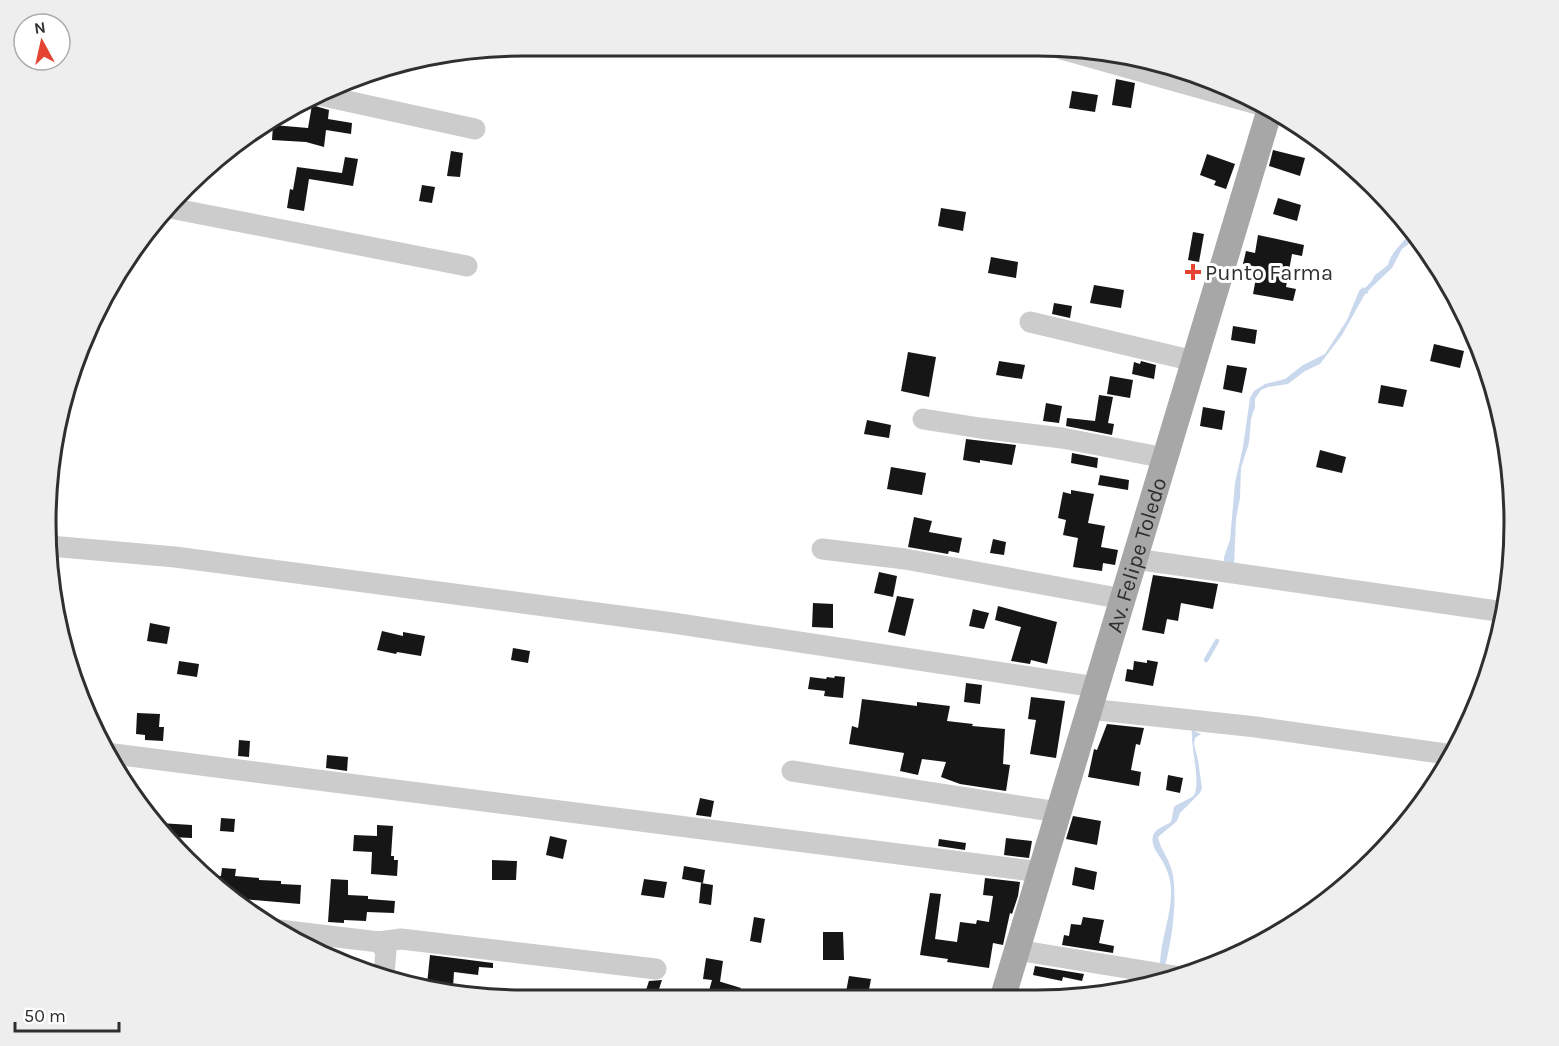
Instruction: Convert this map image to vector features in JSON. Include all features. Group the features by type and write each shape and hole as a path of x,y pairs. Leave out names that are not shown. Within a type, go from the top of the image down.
{"main road":[{"name":"Av. Felipe Toledo","path":"1005,990 1266,116"}],"street":[{"path":"1103,60 1200,85"},
{"path":"330,97 475,129"},
{"path":"177,209 467,266"},
{"path":"1030,322 1194,361"},
{"path":"923,419 1062,438 1165,458"},
{"path":"57,547 175,557 662,622 1256,727 1443,754"},
{"path":"822,549 905,558 1123,599"},
{"path":"1135,559 1496,611"},
{"path":"117,754 1040,872"},
{"path":"792,771 1058,812"},
{"path":"297,932 379,942 401,939 656,969"},
{"path":"379,942 386,951 384,970"},
{"path":"1017,950 1161,974"}],"water":[{"path":"1406,238 1410,243 1402,249 1392,268 1374,285 1371,282 1375,275 1388,265 1392,255"},
{"path":"1363,287 1369,293 1365,294 1342,335 1320,364 1305,371 1288,384 1261,390 1255,399 1249,443 1241,468 1234,566 1224,564 1230,540 1235,483 1250,398 1254,391 1265,384 1285,379 1303,365 1325,354 1347,320 1359,291"},
{"path":"1192,730 1201,734 1195,738 1194,744 1202,788 1200,793 1180,813 1177,821 1158,837 1171,866 1174,881 1172,932 1165,966 1160,963 1170,908 1171,886 1166,868 1152,840 1155,831 1171,822 1174,807 1195,793"}],"building":[{"path":"1116,79 1135,83 1131,108 1112,105"},
{"path":"1072,91 1098,95 1095,112 1069,108"},
{"path":"313,105 329,110 328,119 352,123 351,134 326,130 324,147 306,142 272,140 273,128 277,125 308,128"},
{"path":"1273,150 1305,158 1300,176 1269,166"},
{"path":"451,151 463,153 460,177 447,176"},
{"path":"1207,154 1235,164 1226,189 1214,185 1216,181 1200,175"},
{"path":"345,157 358,159 353,186 309,179 304,211 287,208 297,167 342,173"},
{"path":"422,185 435,187 432,203 419,201"},
{"path":"1278,198 1301,205 1297,221 1273,214"},
{"path":"941,208 966,212 963,231 938,226"},
{"path":"1193,232 1204,234 1199,262 1188,260"},
{"path":"1258,235 1304,245 1302,256 1292,254 1286,287 1296,289 1293,301 1253,294 1258,267 1243,264 1246,251 1255,253"},
{"path":"991,257 1018,262 1016,278 988,273"},
{"path":"1094,285 1124,290 1121,308 1090,303"},
{"path":"1054,303 1072,306 1070,318 1052,314"},
{"path":"1233,326 1257,330 1255,344 1231,340"},
{"path":"1434,344 1464,351 1460,368 1430,361"},
{"path":"908,352 936,357 929,397 901,391"},
{"path":"999,361 1025,365 1022,379 996,375"},
{"path":"1141,361 1156,365 1154,379 1132,374 1134,362 1140,364"},
{"path":"1227,365 1247,368 1242,393 1223,389"},
{"path":"1110,376 1133,380 1130,398 1107,394"},
{"path":"1381,385 1407,390 1403,407 1378,403"},
{"path":"1099,395 1113,397 1108,423 1114,424 1112,435 1066,426 1067,418 1095,421"},
{"path":"1046,403 1062,406 1059,423 1043,421"},
{"path":"1203,407 1225,411 1222,430 1200,426"},
{"path":"867,420 891,425 889,438 864,434"},
{"path":"966,439 1016,445 1012,465 963,460"},
{"path":"1320,450 1346,457 1342,473 1316,467"},
{"path":"1072,453 1098,458 1097,468 1071,463"},
{"path":"891,467 926,473 922,495 887,489"},
{"path":"1100,475 1129,480 1128,490 1098,485"},
{"path":"1071,490 1094,494 1088,523 1105,526 1101,547 1118,550 1115,565 1103,563 1102,571 1073,567 1078,538 1063,535 1066,520 1058,518 1063,492 1071,494"},
{"path":"914,517 932,521 929,532 962,538 959,553 949,551 948,554 908,547"},
{"path":"993,539 1006,542 1004,555 990,553"},
{"path":"879,572 897,576 893,597 874,593"},
{"path":"1153,575 1218,584 1213,609 1181,603 1178,621 1167,619 1164,634 1142,630"},
{"path":"897,596 914,599 905,636 888,632"},
{"path":"813,603 833,604 833,628 812,627"},
{"path":"998,606 1057,622 1047,664 1031,660 1030,664 1011,661 1021,627 995,620"},
{"path":"973,609 989,613 984,629 969,626"},
{"path":"150,623 170,627 167,644 147,641"},
{"path":"382,631 403,636 403,632 425,636 421,656 377,650"},
{"path":"513,648 530,651 528,663 511,660"},
{"path":"1147,660 1158,662 1153,686 1125,681 1127,669 1133,670 1134,661 1147,663"},
{"path":"179,661 199,664 197,677 177,674"},
{"path":"835,676 845,677 843,698 824,696 825,691 808,689 810,677 826,679"},
{"path":"966,683 982,685 980,704 964,702"},
{"path":"1031,697 1065,701 1056,758 1030,754 1036,720 1028,719"},
{"path":"862,699 917,706 917,702 950,706 947,721 1005,729 1003,764 1010,765 1006,791 960,784 941,777 946,762 922,759 918,775 900,771 904,753 849,744 852,726 858,728"},
{"path":"137,713 160,714 159,727 164,727 163,741 145,740 145,735 136,734"},
{"path":"1107,724 1144,728 1140,745 1136,744 1131,770 1141,772 1139,786 1088,777 1094,749 1097,750"},
{"path":"239,740 250,741 249,757 238,756"},
{"path":"327,755 348,757 347,771 326,768"},
{"path":"1168,775 1183,778 1180,793 1166,790"},
{"path":"700,798 714,801 711,817 696,815"},
{"path":"1073,816 1101,821 1097,845 1066,839"},
{"path":"221,818 235,819 234,832 220,831"},
{"path":"165,823 192,825 192,838 177,837"},
{"path":"377,825 393,826 391,856 394,856 394,860 398,860 397,876 371,874 372,852 353,851 354,835 377,836"},
{"path":"550,836 567,840 563,859 546,855"},
{"path":"1006,838 1032,841 1029,858 1004,855"},
{"path":"939,839 966,843 965,850 938,846"},
{"path":"492,860 517,861 516,880 492,880"},
{"path":"684,866 705,870 703,883 682,879"},
{"path":"1075,867 1097,872 1094,890 1072,885"},
{"path":"222,868 236,869 235,876 301,885 300,904 245,899 217,876 221,876"},
{"path":"985,878 1020,882 1003,945 993,943 989,968 947,962 948,959 920,955 930,893 941,894 935,939 957,942 960,922 976,924 977,920 989,922 993,896 983,895"},
{"path":"331,879 348,880 348,895 395,901 394,913 367,912 366,921 328,922"},
{"path":"644,879 667,882 664,898 641,895"},
{"path":"701,883 713,885 711,905 699,903"},
{"path":"754,917 765,919 761,943 750,941"},
{"path":"1083,917 1104,920 1099,943 1114,946 1113,953 1062,945 1064,935 1069,936 1071,924 1081,925"},
{"path":"823,932 843,932 844,960 823,960"},
{"path":"430,955 493,963 493,968 479,967 478,975 454,972 453,986 427,981"},
{"path":"706,958 723,961 720,982 741,988 740,990 709,990 712,980 703,979"},
{"path":"1035,966 1084,974 1082,981 1063,977 1062,981 1033,975"},
{"path":"849,976 871,979 869,990 846,990"},
{"path":"662,980 659,990 646,990 649,981"}],"waterway":[{"path":"1362,294 1375,281"},
{"path":"1206,660 1217,641"}],"place":[{"name":"Punto Farma","path":"1193,272"}]}
